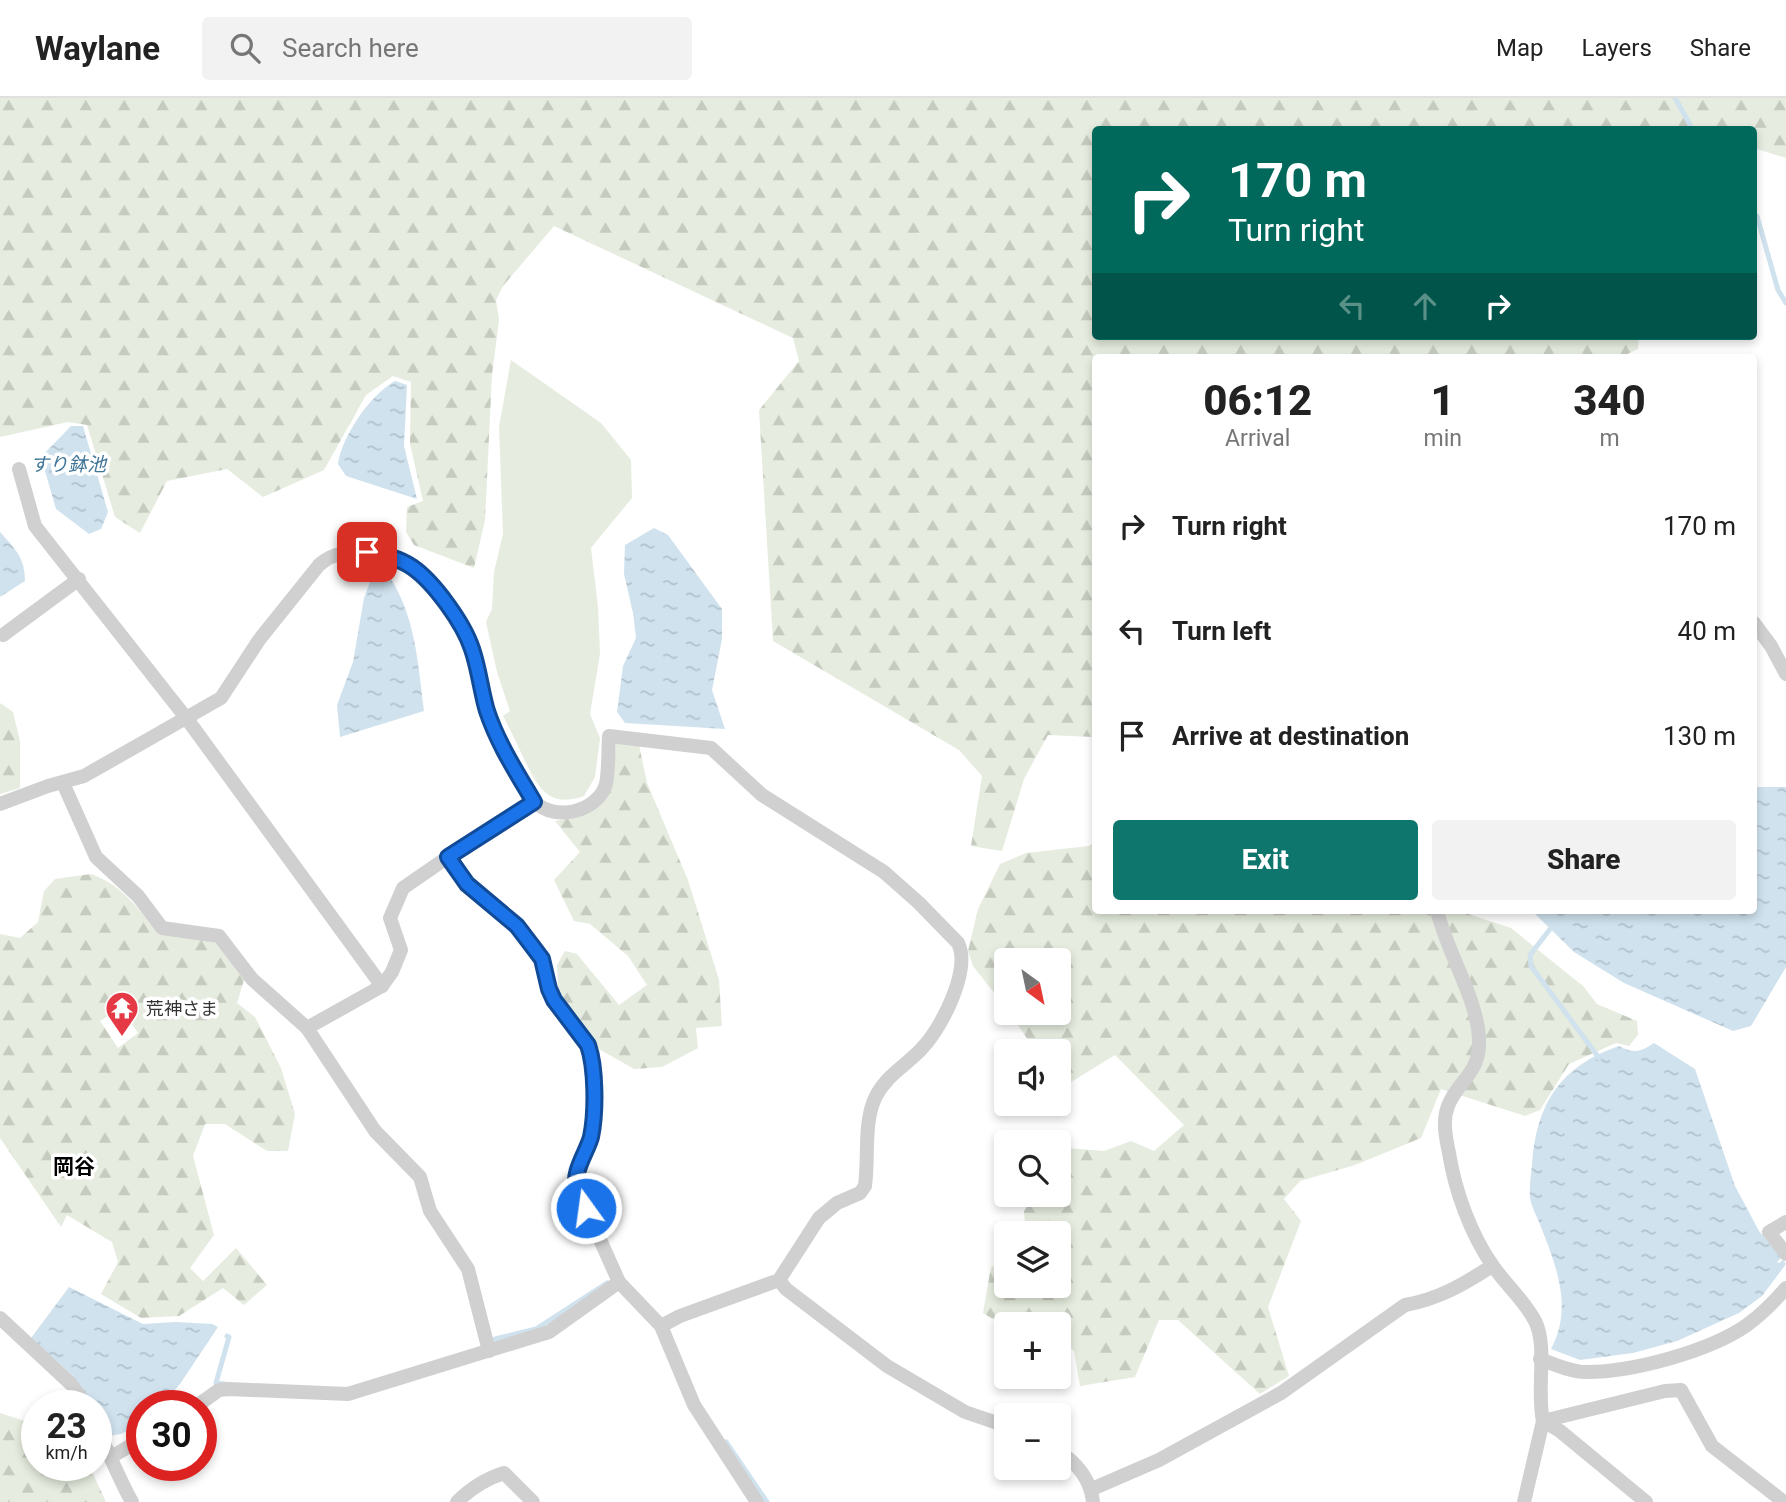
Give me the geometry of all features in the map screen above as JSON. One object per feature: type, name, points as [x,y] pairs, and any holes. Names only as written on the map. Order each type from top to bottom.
[{"type":"street","points":[[19,469],[35,526],[187,719],[382,986]]},
{"type":"street","points":[[0,804],[84,776],[221,698],[259,640],[326,559],[348,552],[367,552],[388,556],[412,567],[426,578],[461,625],[472,647],[487,711],[503,749],[534,802],[561,813],[578,810],[593,802],[605,786],[609,736],[711,748],[762,795],[884,872],[958,943],[962,961],[956,988],[942,1018],[922,1048],[884,1083],[875,1098],[869,1123],[865,1186],[860,1194],[837,1203],[819,1218],[779,1280],[680,1316],[661,1326]]},
{"type":"street","points":[[3,635],[79,579]]},
{"type":"street","points":[[1757,627],[1786,674]]},
{"type":"street","points":[[63,783],[96,857],[138,896],[162,928],[219,936],[252,979],[307,1028],[375,1131],[420,1177],[430,1211],[468,1269],[489,1351]]},
{"type":"street","points":[[307,1028],[382,986],[392,972],[401,950],[390,918],[403,888],[534,802]]},
{"type":"street","points":[[448,857],[467,884],[517,926],[542,959],[554,1000],[588,1045],[591,1053],[594,1100],[592,1124],[576,1186],[618,1279],[661,1326],[694,1405],[757,1502]]},
{"type":"street","points":[[1438,914],[1441,930],[1474,1015],[1479,1039],[1478,1056],[1472,1074],[1457,1090],[1448,1107],[1445,1126],[1449,1156],[1475,1234],[1492,1266],[1535,1320],[1539,1332],[1539,1403],[1543,1420],[1524,1502]]},
{"type":"street","points":[[1786,1222],[1769,1232],[1786,1254]]},
{"type":"street","points":[[1071,1461],[1078,1467],[1093,1496],[1282,1393],[1405,1305],[1456,1290],[1492,1266]]},
{"type":"street","points":[[217,1391],[348,1394],[548,1332],[618,1279]]},
{"type":"street","points":[[779,1280],[786,1289],[887,1366],[965,1412],[994,1422]]},
{"type":"street","points":[[1540,1359],[1584,1373],[1630,1367],[1668,1358],[1716,1342],[1745,1326],[1771,1307],[1786,1288]]},
{"type":"street","points":[[0,1318],[75,1390]]},
{"type":"street","points":[[1543,1420],[1665,1391],[1681,1390],[1712,1446],[1784,1502]]},
{"type":"street","points":[[1543,1420],[1646,1502]]},
{"type":"street","points":[[112,1460],[116,1474],[132,1502]]},
{"type":"street","points":[[457,1502],[490,1477],[504,1473],[533,1502]]},
{"type":"green space","points":[[0,98],[1786,98],[1786,158],[1757,149],[1757,126],[1092,126],[1092,340],[1639,340],[1638,349],[1627,354],[1092,354],[1092,737],[1048,735],[1024,779],[1002,851],[971,846],[982,776],[959,750],[773,641],[759,410],[799,361],[793,338],[554,226],[503,286],[496,300],[499,320],[492,375],[485,520],[474,568],[414,545],[406,532],[407,507],[423,501],[410,444],[411,382],[393,376],[366,395],[324,470],[263,497],[227,469],[167,481],[140,533],[115,517],[87,425],[68,422],[0,437]]},
{"type":"green space","points":[[511,360],[601,423],[631,460],[632,498],[591,548],[600,654],[590,714],[600,738],[595,777],[584,796],[572,799],[554,798],[541,788],[503,716],[510,711],[497,672],[486,622],[492,609],[494,572],[503,534],[499,427]]},
{"type":"green space","points":[[0,703],[13,712],[20,741],[20,788],[0,794]]},
{"type":"green space","points":[[616,744],[639,745],[647,783],[688,880],[719,980],[722,1026],[696,1028],[698,1048],[662,1067],[634,1069],[599,1049],[558,990],[557,965],[565,951],[577,954],[619,1005],[647,985],[628,956],[590,924],[574,921],[554,880],[580,852],[555,821],[588,813],[605,799],[613,776]]},
{"type":"green space","points":[[1092,844],[1092,914],[1468,914],[1511,928],[1584,987],[1597,1004],[1637,1021],[1638,1035],[1629,1046],[1616,1043],[1569,1064],[1540,1110],[1525,1116],[1441,1089],[1421,1138],[1355,1165],[1300,1181],[1284,1199],[1301,1221],[1268,1307],[1289,1376],[1260,1394],[1178,1320],[1159,1320],[1135,1377],[1080,1386],[1074,1351],[1071,1348],[1071,1312],[994,1312],[994,1320],[983,1313],[991,1267],[994,1266],[994,1298],[1071,1298],[1071,1221],[1025,1221],[1024,1211],[1027,1207],[1071,1207],[1071,1148],[1104,1151],[1131,1141],[1154,1151],[1184,1125],[1115,1055],[1071,1082],[1071,1039],[1027,1039],[1019,1026],[1071,1026],[1071,948],[994,948],[994,993],[973,966],[968,951],[978,909],[1000,864],[1026,853]]},
{"type":"green space","points":[[91,874],[112,884],[129,898],[158,934],[214,941],[244,980],[237,1003],[255,1017],[281,1068],[295,1114],[288,1151],[267,1151],[225,1124],[205,1124],[193,1156],[214,1235],[190,1268],[203,1281],[236,1248],[267,1285],[244,1305],[223,1288],[179,1316],[141,1318],[101,1294],[118,1262],[112,1242],[67,1215],[61,1227],[0,1138],[0,934],[20,938],[38,922],[44,891],[55,879]],"holes":[[[121,1008],[138,1033],[118,1048],[100,1021]]]},
{"type":"green space","points":[[0,1413],[21,1420],[21,1481],[96,1481],[106,1502],[0,1502]]},
{"type":"water","points":[[395,381],[407,385],[404,446],[417,499],[346,476],[338,464],[345,441],[359,417],[376,396]]},
{"type":"water","name":"すり鉢池","points":[[71,426],[83,426],[108,512],[101,529],[89,534],[56,509],[41,457]]},
{"type":"water","points":[[654,528],[668,535],[722,609],[722,639],[712,690],[725,729],[625,723],[617,712],[623,666],[636,638],[624,574],[625,545]]},
{"type":"water","points":[[0,532],[21,559],[25,581],[0,597]]},
{"type":"water","points":[[390,577],[411,625],[424,711],[340,737],[337,705],[353,662],[364,598],[370,582]]},
{"type":"water","points":[[1757,787],[1786,787],[1786,967],[1751,1026],[1733,1031],[1624,983],[1574,952],[1535,914],[1757,914]]},
{"type":"water","points":[[1654,1043],[1695,1069],[1735,1186],[1759,1231],[1781,1258],[1777,1262],[1783,1260],[1786,1264],[1762,1296],[1739,1313],[1677,1341],[1633,1353],[1580,1360],[1551,1349],[1558,1334],[1562,1303],[1557,1273],[1530,1197],[1534,1143],[1539,1123],[1555,1090],[1581,1064],[1619,1046],[1637,1051]]},
{"type":"water","points":[[69,1287],[143,1324],[176,1322],[212,1324],[218,1327],[175,1390],[126,1390],[126,1432],[112,1436],[112,1390],[82,1390],[72,1375],[31,1338]]},
{"type":"waterway","points":[[1675,98],[1691,126]]},
{"type":"waterway","points":[[1757,216],[1778,290],[1786,303]]},
{"type":"waterway","points":[[1554,924],[1530,955],[1531,966],[1599,1058]]},
{"type":"waterway","points":[[495,1339],[536,1329],[607,1283]]},
{"type":"waterway","points":[[225,1384],[216,1383],[229,1337],[227,1336]]},
{"type":"waterway","points":[[726,1442],[767,1502]]},
{"type":"place","name":"荒神さま","points":[[122,1038]]},
{"type":"district","name":"岡谷","points":[[74,1167]]},
{"type":"route","points":[[367,552],[388,556],[412,567],[426,578],[461,625],[472,647],[487,711],[503,749],[534,802],[448,857],[467,884],[517,926],[542,959],[554,1000],[588,1045],[591,1053],[593,1118],[591,1135],[578,1171],[576,1186],[586,1208]]}]
